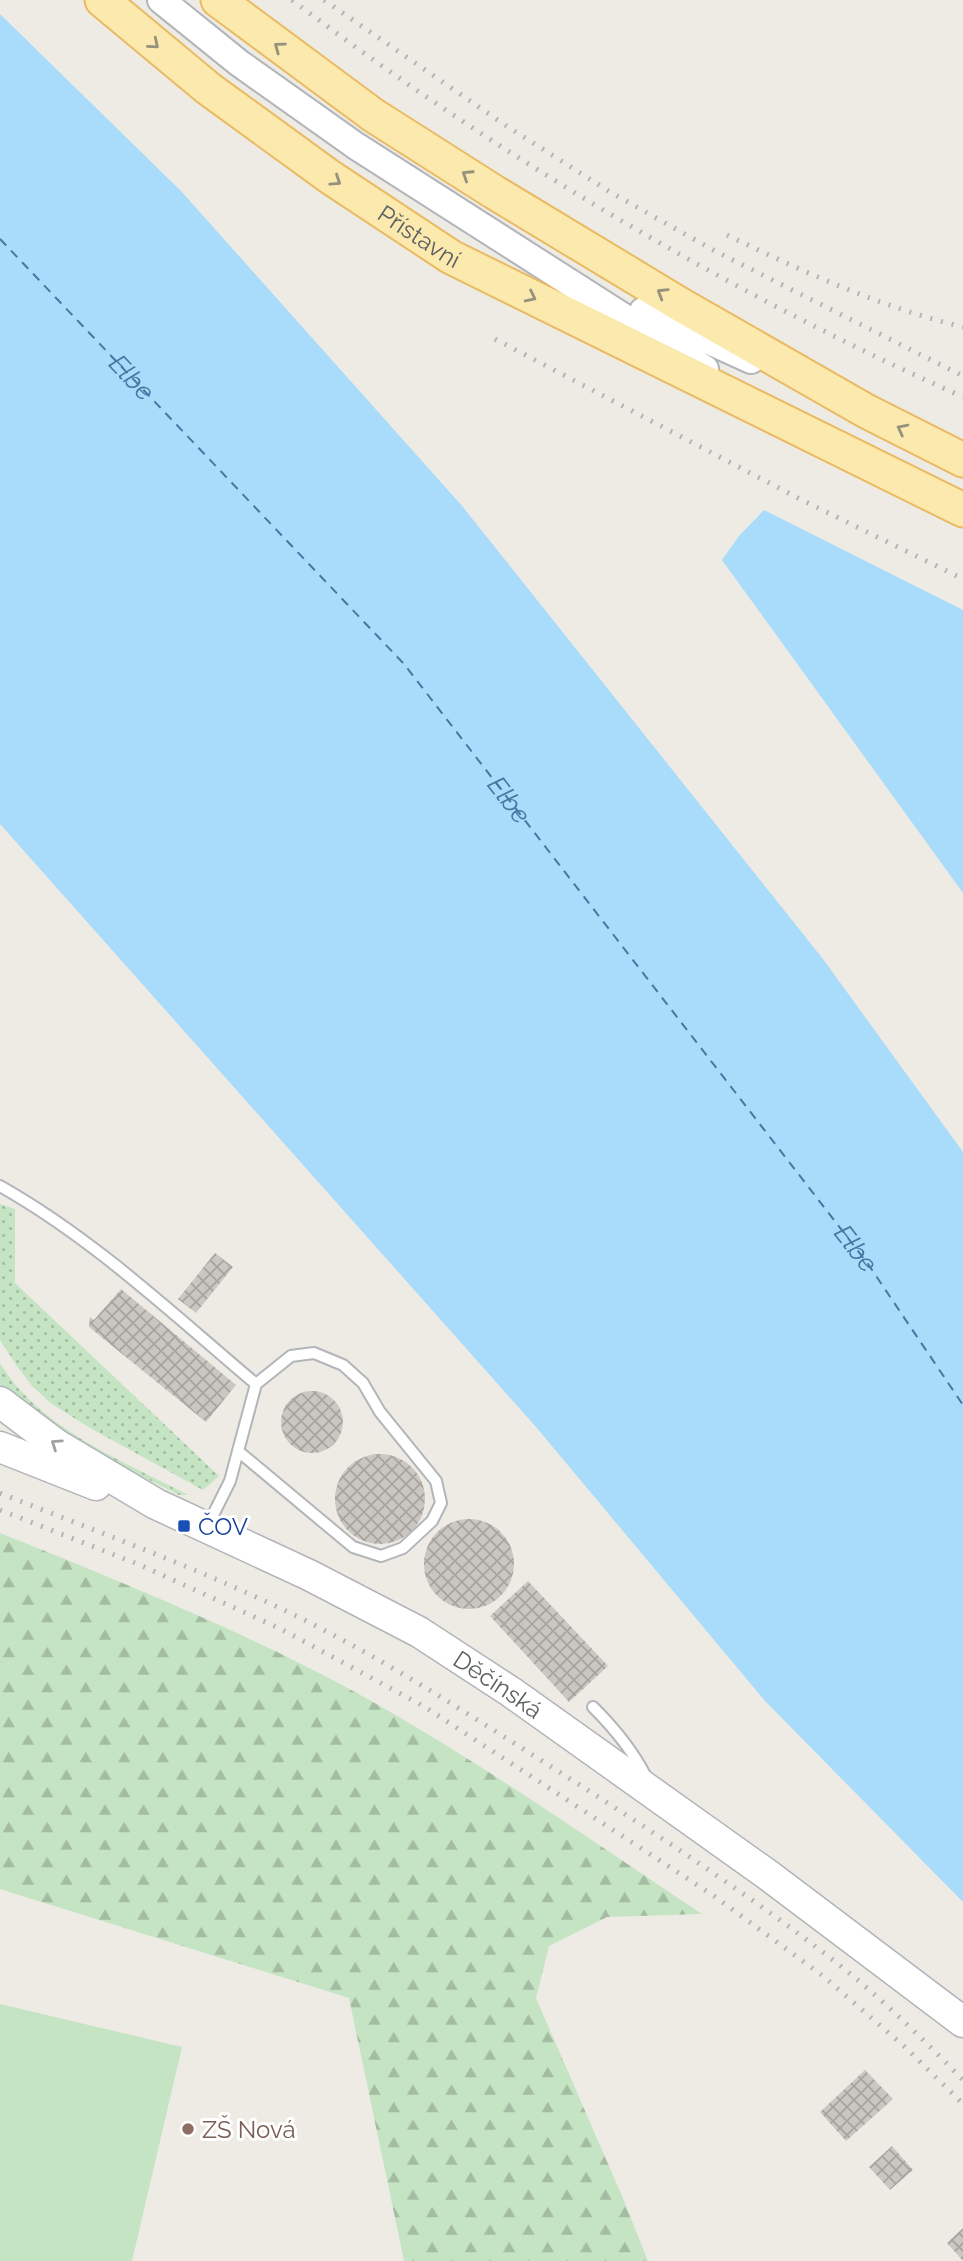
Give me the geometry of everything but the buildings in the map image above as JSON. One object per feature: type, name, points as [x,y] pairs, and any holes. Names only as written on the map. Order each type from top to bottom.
[{"type":"main road","name":"Přístavní","points":[[102,0],[209,89],[330,177],[451,257],[963,510]]},
{"type":"main road","name":"Přístavní","points":[[218,0],[373,115],[495,192],[681,305],[866,411],[963,460]]},
{"type":"main road","name":"Děčínská","points":[[0,1402],[57,1445],[156,1504],[309,1575],[419,1632],[511,1692],[839,1927],[963,2022]]},
{"type":"main road","points":[[0,1447],[92,1484],[156,1504]]},
{"type":"street","name":"Přístavní","points":[[161,0],[239,63],[356,146],[663,341],[773,415]]},
{"type":"street","name":"Přístavní","points":[[477,224],[667,323],[866,411]]},
{"type":"lane","points":[[0,1186],[45,1211],[137,1283],[256,1384]]},
{"type":"lane","points":[[207,1527],[230,1480],[256,1384],[291,1356],[314,1353],[343,1364],[363,1383],[380,1412],[436,1481],[441,1503],[432,1521],[403,1548],[381,1556],[353,1547],[238,1451]]},
{"type":"lane","points":[[593,1707],[630,1749],[655,1796]]},
{"type":"green space","points":[[0,1204],[15,1209],[15,1283],[219,1476],[203,1490],[52,1404],[32,1386],[17,1366],[0,1340]]},
{"type":"green space","points":[[0,1363],[37,1407],[60,1425],[84,1441],[188,1495],[179,1495],[78,1444],[0,1388]]},
{"type":"green space","points":[[0,1533],[217,1624],[344,1686],[481,1767],[702,1914],[607,1917],[549,1946],[536,1998],[648,2261],[404,2261],[349,1998],[0,1889]]},
{"type":"green space","points":[[0,2004],[182,2047],[132,2261],[0,2261]]},
{"type":"water","name":"Elbe","points":[[0,14],[181,191],[463,507],[823,959],[963,1152],[963,1902],[765,1701],[536,1427],[0,824]]},
{"type":"water","points":[[764,510],[963,610],[963,893],[722,560],[739,536]]},
{"type":"ferry route","points":[[0,239],[404,664],[868,1264],[963,1405]]},
{"type":"railway","points":[[292,0],[451,113],[616,218],[787,312],[963,397]]},
{"type":"railway","points":[[324,0],[505,125],[610,192],[715,251],[963,376]]},
{"type":"railway","points":[[727,235],[872,299],[963,327]]},
{"type":"railway","points":[[495,339],[798,498],[963,579]]},
{"type":"railway","points":[[0,1493],[255,1596],[324,1630],[422,1686],[622,1813],[764,1909],[867,1988],[963,2080]]},
{"type":"railway","points":[[0,1510],[140,1565],[281,1629],[425,1707],[714,1896],[823,1976],[905,2047],[963,2104]]},
{"type":"place","name":"ČOV","points":[[184,1526]]},
{"type":"place","name":"ZŠ Nová","points":[[188,2129]]}]
